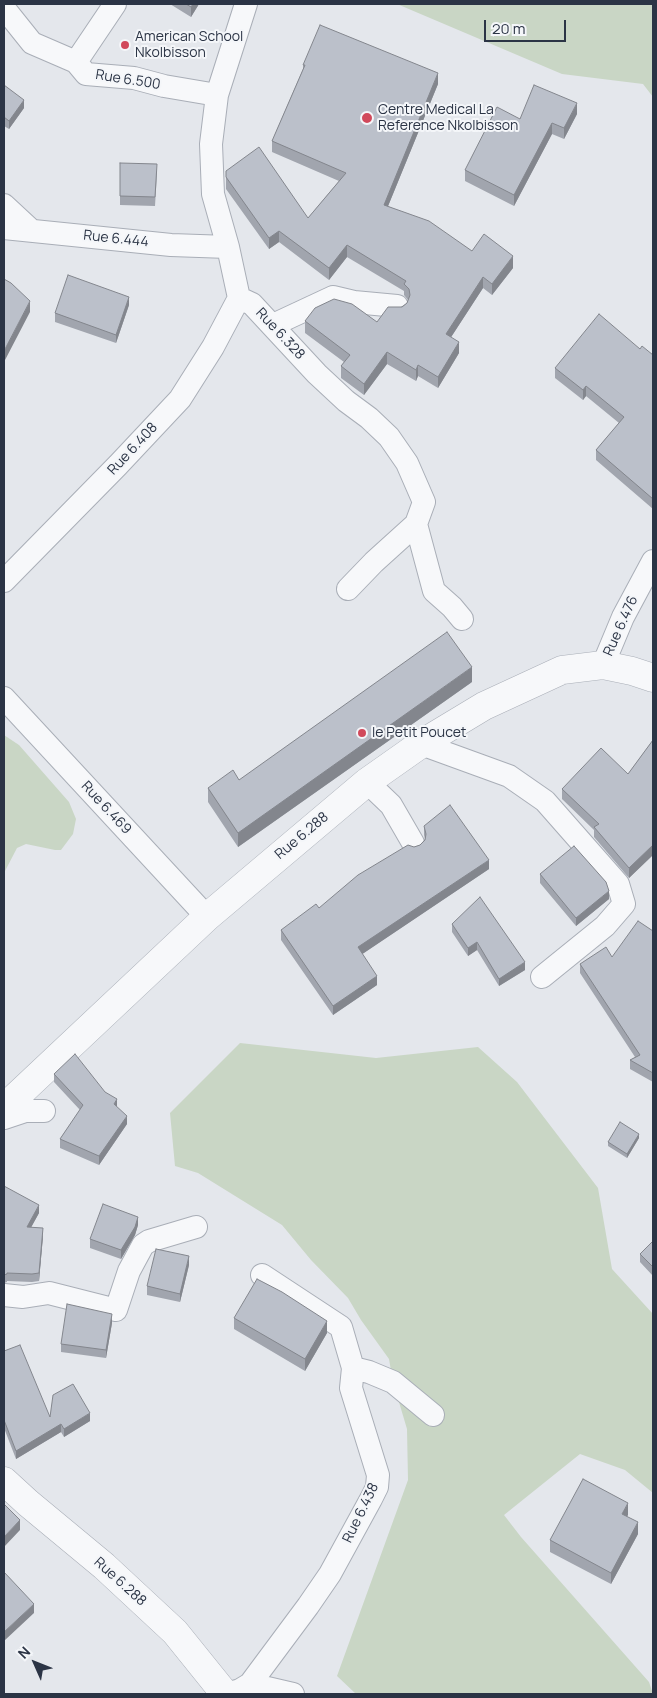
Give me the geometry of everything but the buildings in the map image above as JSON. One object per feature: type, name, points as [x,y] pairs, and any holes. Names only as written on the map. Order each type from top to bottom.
[{"type":"street","points":[[76,62],[115,4]]},
{"type":"street","points":[[239,298],[213,194],[211,144],[217,95],[246,4]]},
{"type":"street","name":"Rue 6.500","points":[[4,8],[32,43],[76,62],[86,74],[134,78],[164,86],[217,95]]},
{"type":"street","points":[[4,204],[32,231]]},
{"type":"street","name":"Rue 6.444","points":[[4,228],[171,245],[228,248]]},
{"type":"street","points":[[273,325],[332,297],[354,302],[397,306]]},
{"type":"street","name":"Rue 6.328","points":[[239,298],[252,304],[316,374],[389,437],[407,463],[424,502],[416,524]]},
{"type":"street","name":"Rue 6.408","points":[[4,581],[180,399],[213,347],[239,298]]},
{"type":"street","points":[[348,589],[374,562],[416,524],[434,591],[462,619]]},
{"type":"street","name":"Rue 6.476","points":[[603,665],[623,617],[653,562]]},
{"type":"street","name":"Rue 6.288","points":[[4,1108],[207,917],[366,782],[422,744],[484,706],[562,670],[603,665],[653,678]]},
{"type":"street","name":"Rue 6.469","points":[[4,698],[207,917]]},
{"type":"street","points":[[422,744],[508,776],[545,801],[618,884],[624,904],[605,926],[542,977]]},
{"type":"street","points":[[366,782],[391,805],[413,843]]},
{"type":"street","points":[[4,1118],[25,1111],[44,1110]]},
{"type":"street","points":[[4,1295],[23,1296],[49,1293],[116,1310],[129,1271],[143,1245],[149,1240],[196,1227]]},
{"type":"street","name":"Rue 6.438","points":[[225,1694],[240,1690],[250,1684],[290,1632],[330,1574],[377,1487],[378,1475],[376,1466],[351,1388],[353,1368],[342,1327],[262,1275]]},
{"type":"street","points":[[353,1368],[369,1372],[393,1382],[433,1415]]},
{"type":"street","name":"Rue 6.288","points":[[4,1481],[104,1566],[175,1632],[225,1694]]},
{"type":"street","points":[[250,1684],[293,1694]]},
{"type":"green space","points":[[397,4],[653,4],[653,97],[643,84],[562,74]]},
{"type":"green space","points":[[4,735],[19,745],[69,802],[76,819],[73,834],[61,850],[26,844],[17,848],[4,873]]},
{"type":"green space","points":[[240,1043],[376,1058],[478,1047],[517,1082],[598,1188],[612,1269],[653,1314],[653,1493],[625,1470],[580,1454],[504,1515],[521,1537],[649,1682],[653,1694],[356,1694],[337,1676],[408,1480],[407,1429],[393,1382],[389,1359],[348,1298],[311,1260],[282,1225],[198,1173],[175,1166],[170,1113]]},
{"type":"place","name":"American School Nkolbisson","points":[[125,45]]},
{"type":"place","name":"Centre Medical La Reference Nkolbisson","points":[[367,118]]},
{"type":"place","name":"le Petit Poucet","points":[[362,733]]}]
